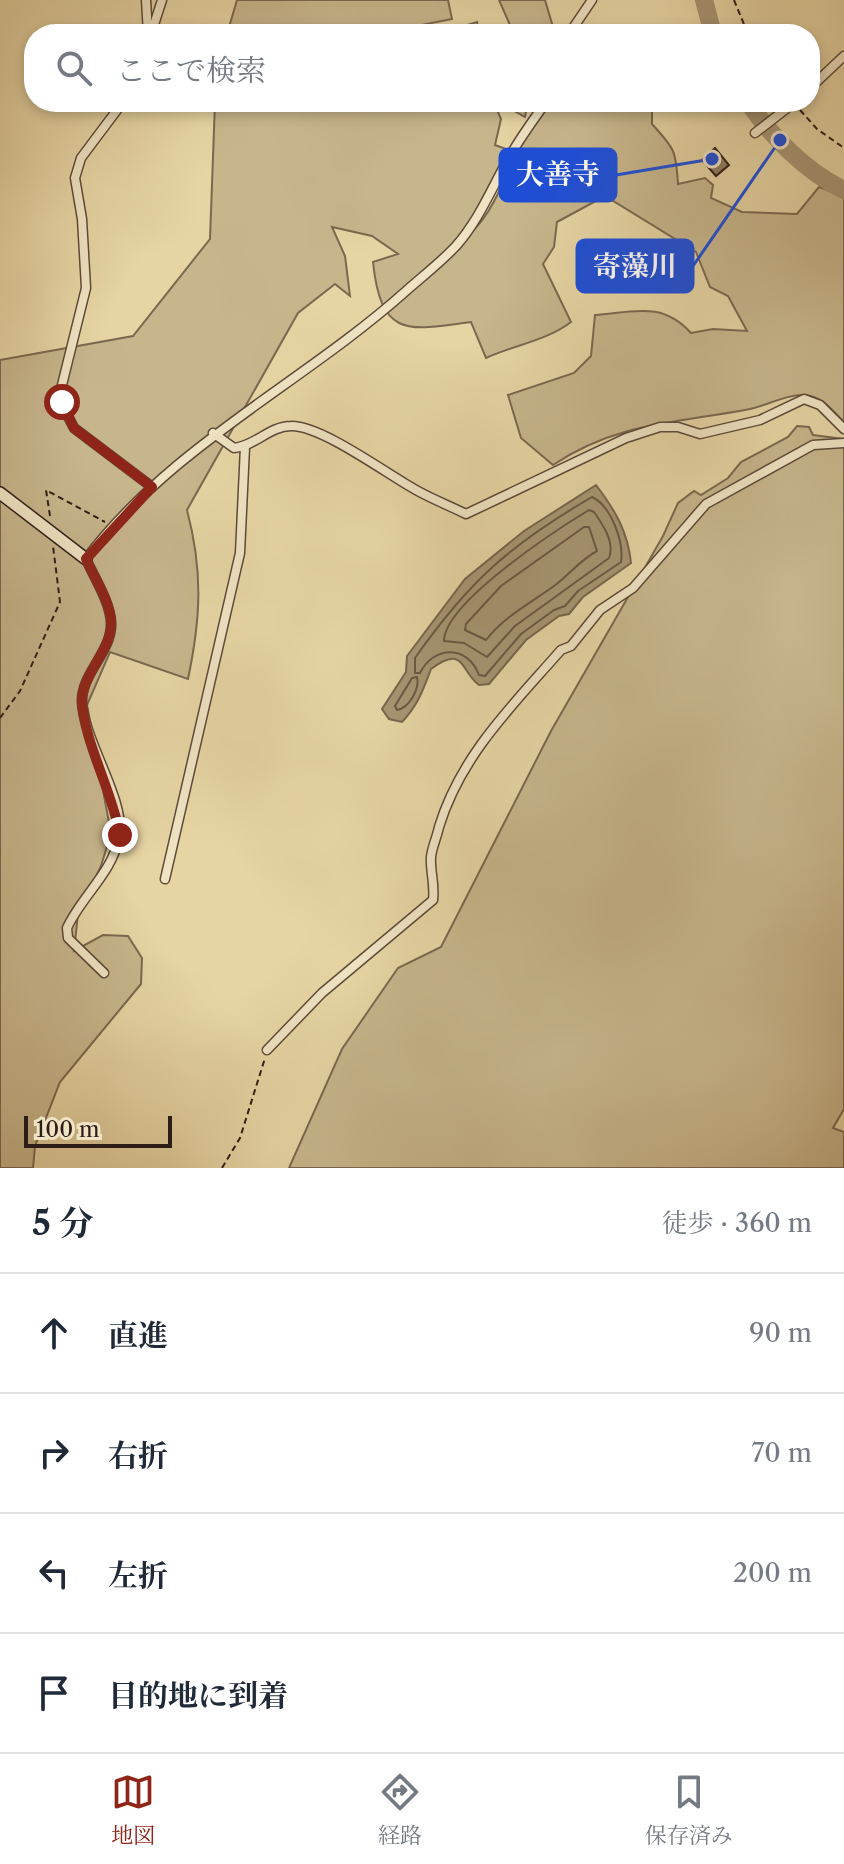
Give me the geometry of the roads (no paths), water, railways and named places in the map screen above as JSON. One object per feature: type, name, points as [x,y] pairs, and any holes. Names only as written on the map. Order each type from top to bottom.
[{"type":"street","points":[[146,0],[148,24]]},
{"type":"street","points":[[153,24],[162,0]]},
{"type":"street","points":[[576,24],[592,0]]},
{"type":"street","points":[[820,79],[844,56]]},
{"type":"street","points":[[116,112],[81,158],[75,178],[82,219],[86,288],[61,389],[64,409],[74,428],[152,487]]},
{"type":"street","points":[[86,559],[152,487],[213,433],[366,327],[455,247],[472,226],[506,161],[539,112]]},
{"type":"street","points":[[755,133],[781,112]]},
{"type":"street","points":[[213,433],[234,448],[245,447],[287,426],[302,427],[323,435],[421,493],[466,514],[626,438],[660,427],[678,427],[700,434],[760,420],[804,399],[820,405],[844,429]]},
{"type":"street","points":[[267,1050],[322,993],[433,900],[435,885],[431,859],[448,798],[461,770],[515,700],[561,650],[571,646],[600,610],[633,588],[706,504],[813,445],[844,443]]},
{"type":"street","points":[[165,879],[240,553],[245,447]]},
{"type":"street","points":[[0,493],[86,559],[112,620],[109,636],[82,700],[85,719],[114,803],[120,835],[111,863],[67,928],[68,938],[104,973]]},
{"type":"water","points":[[596,485],[620,522],[631,563],[583,597],[569,614],[559,616],[526,640],[489,684],[479,685],[461,662],[450,659],[431,669],[423,691],[402,722],[389,719],[382,709],[406,672],[407,656],[465,579],[524,531]]},
{"type":"waterway","points":[[704,0],[710,24]]},
{"type":"waterway","points":[[755,112],[790,152],[844,190]]},
{"type":"place","name":"寄藻川","points":[[780,140]]},
{"type":"place","name":"大善寺","points":[[712,159]]}]
